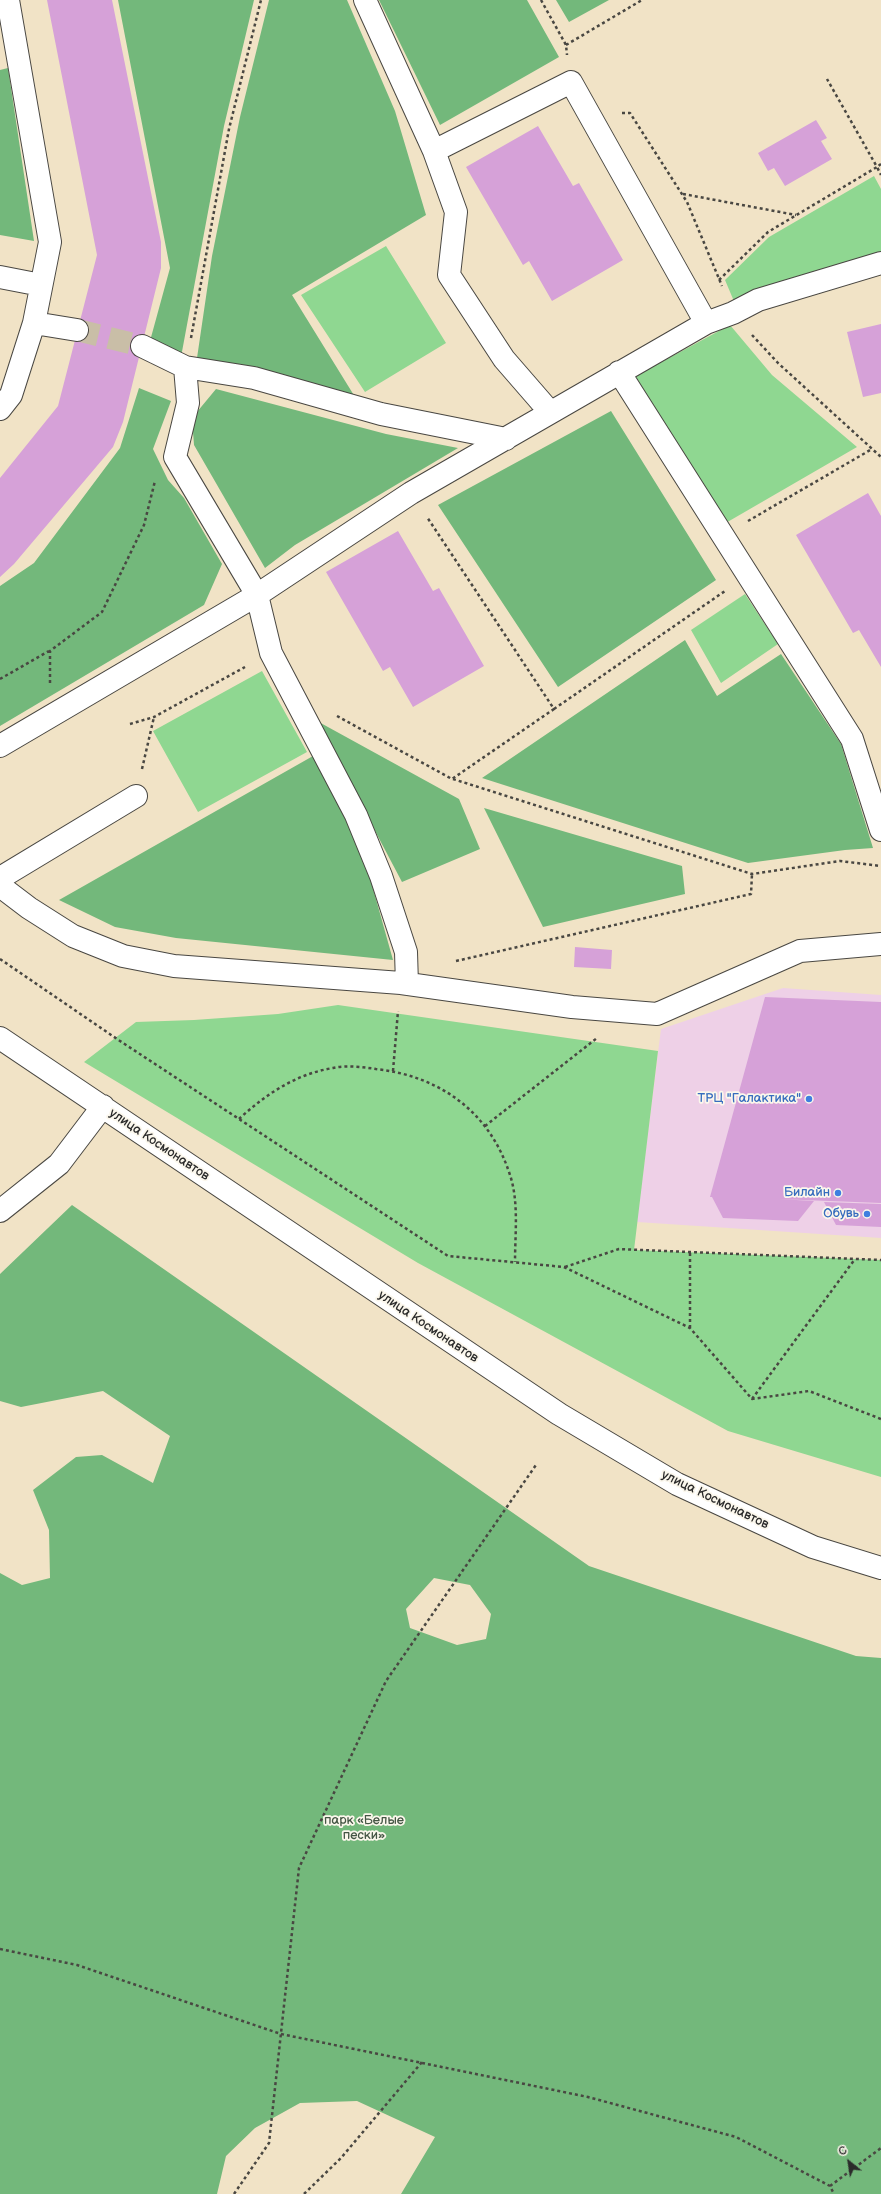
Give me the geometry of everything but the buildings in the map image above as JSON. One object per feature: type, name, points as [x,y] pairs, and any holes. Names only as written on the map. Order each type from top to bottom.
[{"type":"street","points":[[0,409],[11,395],[34,323],[50,242],[8,56],[8,0]]},
{"type":"street","points":[[365,0],[434,151],[456,212],[448,275],[504,359],[550,412]]},
{"type":"street","points":[[434,151],[571,82],[706,323]]},
{"type":"street","points":[[0,746],[50,715],[257,595],[412,493],[706,323],[732,313],[758,300],[881,264]]},
{"type":"street","points":[[0,277],[41,285]]},
{"type":"street","points":[[34,323],[77,330]]},
{"type":"street","points":[[142,346],[185,367],[254,378],[381,414],[506,439]]},
{"type":"street","points":[[185,367],[188,404],[174,457],[257,595],[270,653],[356,815],[381,876],[406,952],[407,984]]},
{"type":"street","points":[[619,372],[852,739],[881,830]]},
{"type":"street","points":[[0,878],[136,796]]},
{"type":"street","points":[[0,886],[29,908],[74,936],[123,956],[174,966],[407,984],[572,1007],[658,1014],[800,951],[881,944]]},
{"type":"street","name":"улица Космонавтов","points":[[0,1038],[559,1414],[677,1484],[812,1547],[881,1568]]},
{"type":"street","points":[[0,1211],[59,1164],[102,1106]]},
{"type":"path","points":[[185,367],[229,129],[261,0]]},
{"type":"path","points":[[541,0],[566,45],[571,82]]},
{"type":"path","points":[[566,45],[642,0]]},
{"type":"path","points":[[827,79],[881,175]]},
{"type":"path","points":[[719,280],[768,232],[881,164]]},
{"type":"path","points":[[682,194],[796,215]]},
{"type":"path","points":[[724,536],[872,449]]},
{"type":"path","points":[[0,679],[50,650],[102,612],[144,526],[156,480]]},
{"type":"path","points":[[412,493],[554,709]]},
{"type":"path","points":[[452,779],[748,575]]},
{"type":"path","points":[[50,650],[50,715]]},
{"type":"path","points":[[130,724],[154,717],[270,653]]},
{"type":"path","points":[[330,712],[452,779],[752,874],[840,861],[881,866]]},
{"type":"path","points":[[136,796],[154,717]]},
{"type":"path","points":[[454,961],[752,894],[752,874]]},
{"type":"path","points":[[0,959],[120,1041],[448,1256],[564,1267],[690,1328],[752,1399]]},
{"type":"path","points":[[392,1071],[398,1014]]},
{"type":"path","points":[[485,1126],[598,1037]]},
{"type":"path","points":[[239,1119],[258,1101],[276,1089],[308,1074],[334,1067],[364,1067],[392,1071],[417,1077],[443,1089],[460,1100],[485,1126],[499,1148],[511,1175],[516,1205],[515,1262]]},
{"type":"path","points":[[564,1267],[619,1249],[881,1260]]},
{"type":"path","points":[[690,1252],[690,1328]]},
{"type":"path","points":[[752,1399],[855,1259]]},
{"type":"path","points":[[752,1399],[809,1390],[881,1419]]},
{"type":"path","points":[[234,2194],[269,2143],[299,1868],[386,1681],[536,1465]]},
{"type":"path","points":[[0,1949],[77,1965],[281,2034],[588,2097],[736,2137],[830,2186],[834,2194]]},
{"type":"path","points":[[304,2194],[341,2158],[422,2062]]},
{"type":"path","points":[[830,2186],[881,2148]]},
{"type":"shaded area","points":[[783,988],[881,995],[881,1238],[637,1222],[661,1029]]},
{"type":"green space","points":[[118,0],[254,0],[224,126],[181,357],[150,341],[170,268]]},
{"type":"green space","points":[[269,0],[347,0],[395,111],[426,215],[292,295],[355,397],[197,358],[212,256],[240,117]]},
{"type":"green space","points":[[379,0],[527,0],[559,57],[440,125]]},
{"type":"green space","points":[[556,0],[609,0],[569,22]]},
{"type":"green space","points":[[8,68],[34,241],[0,235],[0,70]]},
{"type":"green space","points":[[874,176],[881,189],[881,259],[736,306],[725,280],[769,237]]},
{"type":"green space","points":[[386,246],[446,343],[365,392],[301,295]]},
{"type":"green space","points":[[730,325],[772,375],[857,447],[724,524],[632,378]]},
{"type":"green space","points":[[139,388],[171,401],[153,449],[168,480],[184,498],[222,564],[204,605],[0,726],[0,586],[34,563],[120,448]]},
{"type":"green space","points":[[216,389],[386,434],[458,448],[295,545],[265,568],[194,445],[192,418]]},
{"type":"green space","points":[[611,411],[716,580],[558,687],[438,505]]},
{"type":"green space","points":[[745,594],[778,644],[721,683],[691,630]]},
{"type":"green space","points":[[685,640],[717,696],[781,654],[841,744],[873,848],[845,850],[748,863],[482,778]]},
{"type":"green space","points":[[262,671],[307,752],[198,812],[153,731]]},
{"type":"green space","points":[[317,721],[459,799],[480,849],[402,882]]},
{"type":"green space","points":[[313,756],[343,811],[367,867],[393,960],[176,938],[115,927],[59,900]]},
{"type":"green space","points":[[484,808],[682,866],[685,894],[543,927]]},
{"type":"green space","points":[[338,1005],[658,1051],[634,1250],[881,1260],[881,1477],[728,1431],[418,1263],[84,1062],[136,1022],[194,1020],[278,1014]]},
{"type":"green space","name":"парк «Белые пески»","points":[[72,1205],[589,1566],[856,1656],[881,1658],[881,2194],[401,2194],[435,2137],[357,2101],[300,2103],[255,2128],[226,2156],[217,2194],[0,2194],[0,1573],[22,1585],[50,1578],[49,1530],[33,1490],[76,1457],[102,1455],[153,1483],[170,1436],[103,1391],[21,1407],[0,1401],[0,1274]],"holes":[[[434,1578],[470,1585],[491,1614],[486,1639],[457,1645],[410,1628],[406,1609]]]},
{"type":"tunnel","points":[[77,330],[142,346]]},
{"type":"place","name":"ТРЦ \"Галактика\"","points":[[809,1099]]},
{"type":"place","name":"Билайн","points":[[838,1193]]},
{"type":"place","name":"Обувь","points":[[867,1214]]}]
